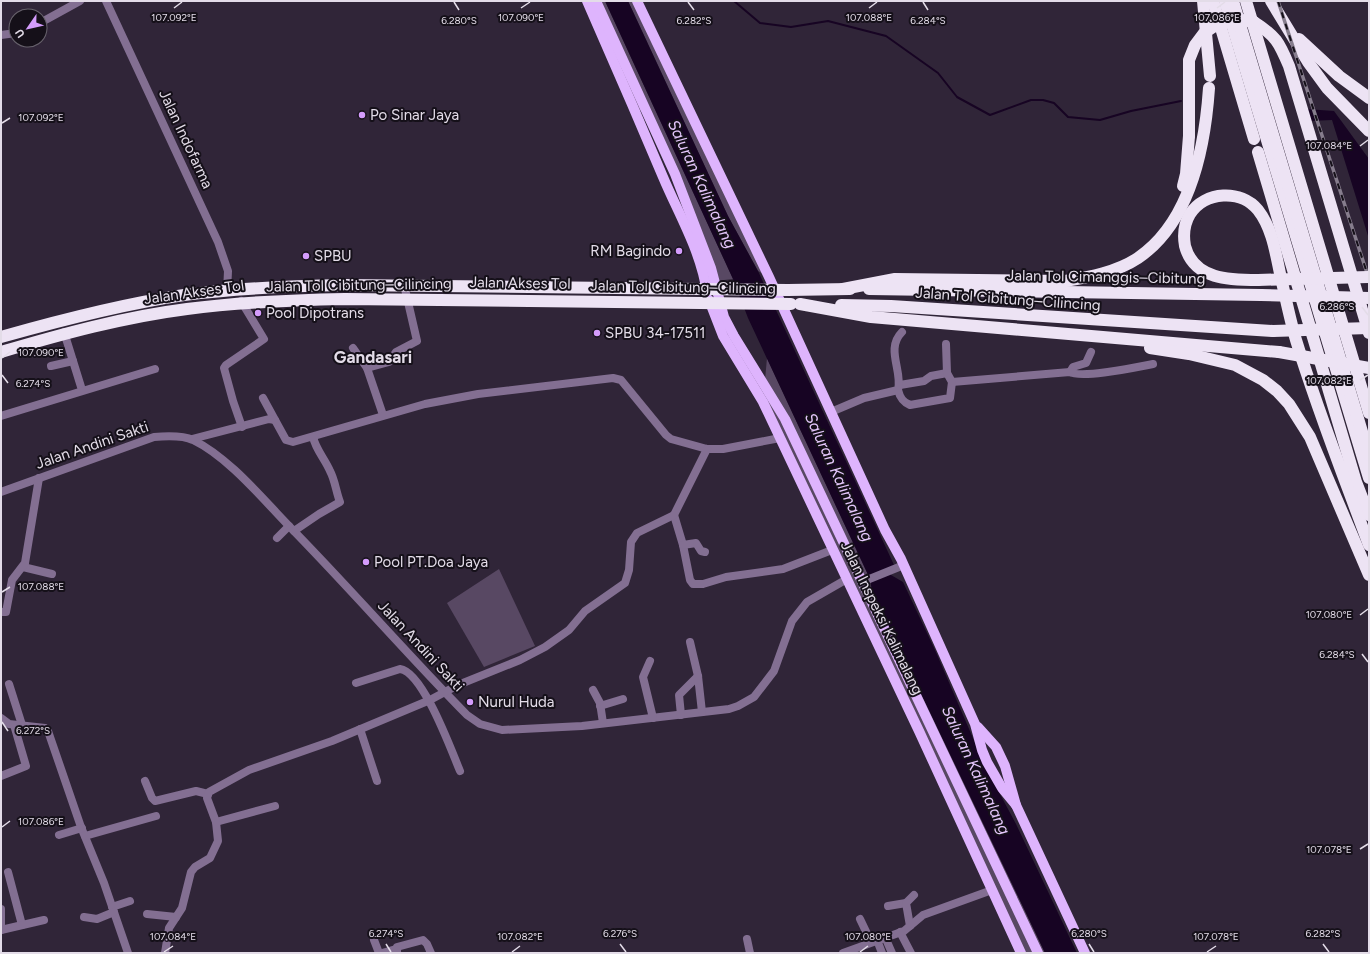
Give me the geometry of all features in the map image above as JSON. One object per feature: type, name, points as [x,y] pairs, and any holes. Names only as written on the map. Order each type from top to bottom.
[{"type":"highway","points":[[843,289],[895,279],[1065,281],[1090,277],[1113,270],[1137,258],[1158,240],[1175,217],[1192,183],[1206,121],[1209,82],[1203,1]]},
{"type":"highway","points":[[1213,1],[1254,139]]},
{"type":"highway","points":[[1225,1],[1369,478]]},
{"type":"highway","points":[[1233,1],[1369,455]]},
{"type":"highway","points":[[1240,1],[1369,432]]},
{"type":"highway","points":[[1246,1],[1369,413]]},
{"type":"highway","points":[[1274,6],[1292,32],[1308,48],[1339,76],[1368,96]]},
{"type":"highway","points":[[1274,6],[1308,62],[1327,88],[1369,131]]},
{"type":"highway","points":[[1175,217],[1186,174],[1189,136],[1189,60],[1195,45],[1209,30],[1219,23],[1236,19],[1254,22],[1268,31],[1278,42],[1289,66],[1369,333]]},
{"type":"highway","points":[[1258,152],[1329,386],[1356,482],[1369,515]]},
{"type":"highway","points":[[1369,277],[1258,280],[1217,277],[1201,269],[1195,264],[1186,250],[1184,234],[1187,220],[1196,207],[1211,198],[1229,195],[1248,201],[1257,209],[1263,218],[1272,241],[1293,327],[1304,365],[1369,545]]},
{"type":"highway","name":"Jalan Tol Cibitung–Cilincing","points":[[1,338],[92,313],[176,296],[283,286],[344,285],[783,298],[1273,331],[1369,328]]},
{"type":"highway","name":"Jalan Tol Cibitung–Cilincing","points":[[1,351],[95,327],[146,316],[186,309],[284,300],[783,298],[843,289]]},
{"type":"highway","name":"Jalan Tol Cimanggis–Cibitung","points":[[843,289],[1369,298]]},
{"type":"highway","points":[[783,298],[871,317],[1040,330],[1280,352],[1369,368]]},
{"type":"highway","points":[[1040,330],[1189,354],[1216,360],[1235,365],[1263,380],[1277,391],[1289,404],[1310,437],[1369,575]]},
{"type":"main road","name":"Jalan Inspeksi Kalimalang","points":[[587,1],[697,252],[703,268],[708,296],[723,336],[785,418],[865,582],[1038,953]]},
{"type":"main road","name":"Jalan Inspeksi Kalimalang","points":[[596,1],[675,174],[701,238],[724,297],[728,327],[760,386],[780,438],[1021,953]]},
{"type":"main road","points":[[637,1],[783,298],[831,412],[885,530],[904,565],[975,724],[996,747],[1004,766],[1016,805],[1085,953]]},
{"type":"main road","points":[[636,113],[645,108]]},
{"type":"main road","name":"Jalan Akses Tol","points":[[1,338],[93,315],[170,300],[227,292],[783,298]]},
{"type":"main road","name":"Jalan Akses Tol","points":[[1,351],[64,332],[185,306],[240,300],[281,293]]},
{"type":"street","points":[[48,19],[80,1]]},
{"type":"street","name":"Jalan Indofarma","points":[[106,1],[218,242],[228,271],[227,292]]},
{"type":"street","points":[[367,368],[389,362],[396,352],[418,342],[412,310],[406,293]]},
{"type":"street","points":[[240,300],[264,339],[226,365],[224,368],[242,427]]},
{"type":"street","points":[[64,332],[82,390]]},
{"type":"street","points":[[902,332],[895,342],[896,366],[900,396],[905,403],[916,405],[950,398],[952,382],[947,373],[946,344]]},
{"type":"street","points":[[353,348],[367,368],[383,415]]},
{"type":"street","points":[[1070,372],[1073,367],[1086,363],[1091,352]]},
{"type":"street","points":[[51,366],[73,361]]},
{"type":"street","points":[[952,382],[1070,372],[1075,374],[1092,374],[1152,364]]},
{"type":"street","points":[[1,416],[82,390],[155,369]]},
{"type":"street","points":[[831,412],[864,398],[924,381],[931,376],[947,373]]},
{"type":"street","points":[[263,398],[286,440],[293,442],[425,404],[478,394],[613,378],[621,380],[666,435],[671,439],[707,449],[736,448],[780,438]]},
{"type":"street","points":[[192,440],[269,420],[275,420]]},
{"type":"street","name":"Jalan Andini Sakti","points":[[1,492],[38,482],[154,437],[170,436],[192,440],[221,459],[241,476],[292,528],[444,692],[474,721],[486,727],[502,730],[653,718],[729,709],[745,704],[754,697],[774,671],[792,621],[800,611],[817,595],[847,579]]},
{"type":"street","points":[[276,538],[340,502],[331,473],[325,460],[319,454],[312,437]]},
{"type":"street","points":[[165,953],[169,928],[182,908],[193,869],[208,860],[216,848],[218,841],[216,822],[208,804],[208,794],[211,790],[249,770],[332,741],[430,700],[444,692],[520,660],[545,647],[569,630],[585,611],[625,583],[629,570],[631,542],[637,533],[674,515],[707,449]]},
{"type":"street","points":[[1,612],[6,612],[12,580],[23,567],[32,530],[38,482]]},
{"type":"street","points":[[674,515],[683,545],[690,580],[695,584],[710,582],[726,577],[783,569],[832,550]]},
{"type":"street","points":[[683,545],[696,543],[701,550],[705,552]]},
{"type":"street","points":[[865,582],[904,565]]},
{"type":"street","points":[[23,567],[52,574]]},
{"type":"street","points":[[690,642],[698,676],[702,712]]},
{"type":"street","points":[[650,661],[642,677],[653,718]]},
{"type":"street","points":[[356,683],[400,669],[405,670],[412,675],[430,700],[460,771]]},
{"type":"street","points":[[681,715],[680,695],[698,676]]},
{"type":"street","points":[[1,776],[26,766],[9,684]]},
{"type":"street","points":[[593,690],[600,706],[603,723]]},
{"type":"street","points":[[600,706],[623,699]]},
{"type":"street","points":[[1,718],[5,722],[45,728],[48,731],[83,832],[113,909],[128,953]]},
{"type":"street","points":[[360,729],[377,782]]},
{"type":"street","points":[[145,780],[152,798],[155,801],[193,788],[208,794]]},
{"type":"street","points":[[216,822],[275,806]]},
{"type":"street","points":[[59,835],[83,832],[156,816]]},
{"type":"street","points":[[8,872],[22,924]]},
{"type":"street","points":[[847,952],[877,939],[904,931],[923,915],[992,890]]},
{"type":"street","points":[[888,906],[906,902],[914,895]]},
{"type":"street","points":[[84,917],[97,920],[113,909],[130,901]]},
{"type":"street","points":[[906,902],[910,926]]},
{"type":"street","points":[[1,909],[1,930],[44,920]]},
{"type":"street","points":[[147,914],[176,917]]},
{"type":"street","points":[[860,920],[892,953]]},
{"type":"street","points":[[900,932],[911,953]]},
{"type":"street","points":[[747,939],[750,953]]},
{"type":"street","points":[[877,939],[882,953]]},
{"type":"street","points":[[374,940],[379,953]]},
{"type":"street","points":[[382,953],[396,951],[397,947],[424,940],[431,953]]},
{"type":"shaded area","points":[[587,1],[605,1],[733,279],[715,281],[645,109],[636,113]]},
{"type":"shaded area","points":[[628,1],[637,1],[769,277],[758,271],[728,216]]},
{"type":"shaded area","points":[[767,358],[870,579],[872,591],[1045,953],[1021,953],[763,402]]},
{"type":"shaded area","points":[[499,569],[535,646],[484,667],[447,603]]},
{"type":"water","name":"Saluran Kalimalang","points":[[605,1],[628,1],[728,216],[758,271],[894,565],[889,569],[891,575],[903,582],[935,650],[985,766],[1016,824],[1077,953],[1045,953],[872,591],[870,579],[748,318],[733,279]]},
{"type":"water","points":[[1306,109],[1334,111],[1369,159],[1369,239],[1332,120],[1310,121]]},
{"type":"waterway","points":[[734,1],[760,23],[791,27],[828,21],[886,36],[938,73],[957,97],[990,115],[1031,100],[1043,100],[1054,103],[1068,117],[1100,120],[1131,111],[1181,101]]},
{"type":"railway","points":[[1278,1],[1369,279]]},
{"type":"place","name":"Po Sinar Jaya","points":[[362,115]]},
{"type":"place","name":"RM Bagindo","points":[[679,251]]},
{"type":"place","name":"SPBU","points":[[306,256]]},
{"type":"place","name":"Pool Dipotrans","points":[[258,313]]},
{"type":"place","name":"SPBU 34-17511","points":[[597,333]]},
{"type":"place","name":"Pool PT.Doa Jaya","points":[[366,562]]},
{"type":"place","name":"Nurul Huda","points":[[470,702]]},
{"type":"district","name":"Gandasari","points":[[373,357]]}]
